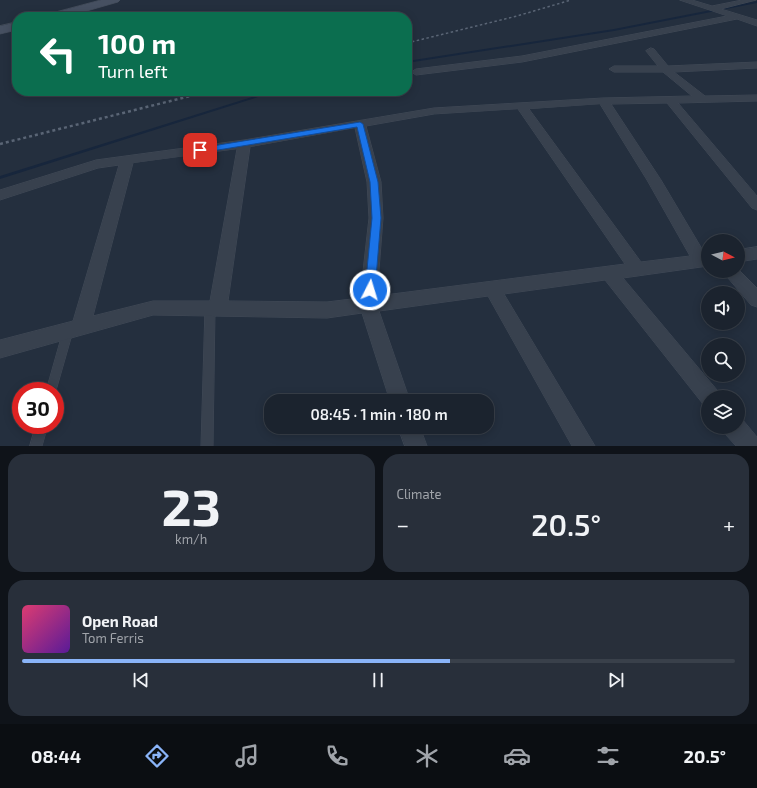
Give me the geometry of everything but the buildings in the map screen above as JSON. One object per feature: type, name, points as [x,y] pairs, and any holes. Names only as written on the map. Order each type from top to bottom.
[{"type":"street","points":[[71,12],[114,0]]},
{"type":"street","points":[[684,0],[757,23]]},
{"type":"street","points":[[710,9],[752,0]]},
{"type":"street","points":[[416,72],[529,57],[736,17]]},
{"type":"street","points":[[0,30],[12,27]]},
{"type":"street","points":[[651,51],[665,69],[702,99]]},
{"type":"street","points":[[614,69],[665,69],[757,65]]},
{"type":"street","points":[[0,207],[3,194],[96,164],[244,144],[434,111],[521,105],[669,99],[752,98],[757,107]]},
{"type":"street","points":[[669,99],[757,205]]},
{"type":"street","points":[[603,101],[701,255]]},
{"type":"street","points":[[521,105],[637,269]]},
{"type":"street","points":[[360,124],[374,182],[376,218],[368,304],[398,394]]},
{"type":"street","points":[[214,308],[244,144]]},
{"type":"street","points":[[75,329],[127,160]]},
{"type":"street","points":[[745,255],[757,253]]},
{"type":"street","points":[[0,349],[153,308],[327,310],[701,260]]},
{"type":"street","points":[[609,273],[704,390]]},
{"type":"street","points":[[737,278],[757,300]]},
{"type":"street","points":[[492,288],[584,446]]},
{"type":"street","points":[[412,434],[416,446]]},
{"type":"street","points":[[740,434],[750,446]]},
{"type":"lane","points":[[207,446],[214,308]]},
{"type":"lane","points":[[55,382],[75,329]]},
{"type":"lane","points":[[36,446],[39,434]]},
{"type":"waterway","points":[[412,61],[614,30],[757,2]]},
{"type":"waterway","points":[[0,178],[259,96]]},
{"type":"railway","points":[[412,42],[517,16],[571,0]]},
{"type":"railway","points":[[0,144],[190,96]]},
{"type":"route","points":[[200,150],[360,124],[374,182],[376,218],[370,290]]}]
